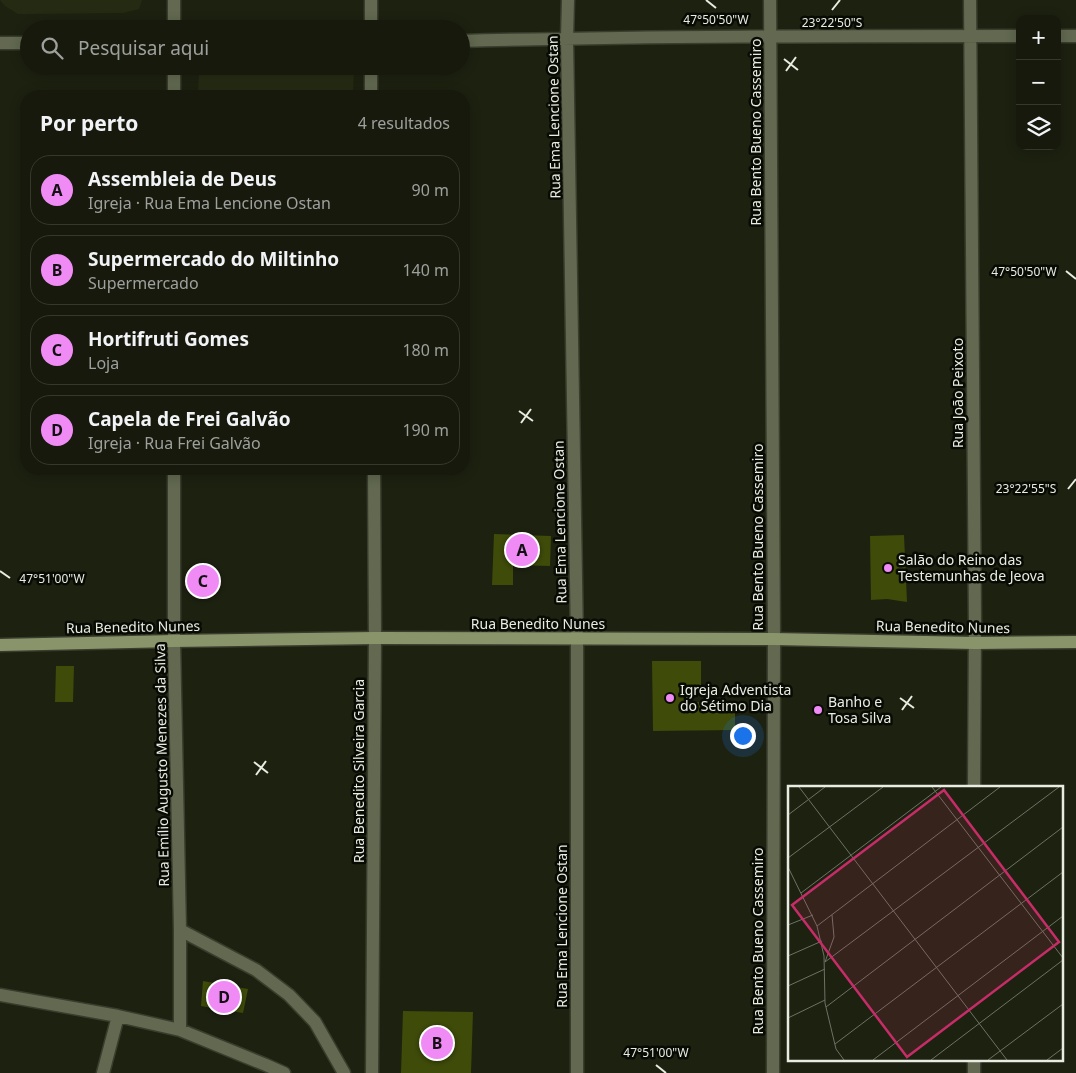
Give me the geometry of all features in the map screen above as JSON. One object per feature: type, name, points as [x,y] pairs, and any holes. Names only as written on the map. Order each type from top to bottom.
[{"type":"street","points":[[174,0],[174,20]]},
{"type":"street","points":[[371,0],[371,20]]},
{"type":"street","name":"Rua Ema Lencione Ostan","points":[[568,0],[567,38],[577,639],[577,1073]]},
{"type":"street","name":"Rua Bento Bueno Cassemiro","points":[[770,0],[774,639],[773,1073]]},
{"type":"street","name":"Rua João Peixoto","points":[[970,0],[975,643],[974,786]]},
{"type":"street","points":[[470,42],[567,38],[1016,36]]},
{"type":"street","points":[[1061,36],[1076,36]]},
{"type":"street","points":[[0,43],[20,42]]},
{"type":"street","points":[[174,75],[174,90]]},
{"type":"street","points":[[371,75],[371,90]]},
{"type":"street","name":"Rua Emílio Augusto Menezes da Silva","points":[[174,475],[174,641],[180,930],[180,1030]]},
{"type":"street","name":"Rua Benedito Silveira Garcia","points":[[372,1073],[375,638],[374,475]]},
{"type":"street","name":"Rua Benedito Nunes","points":[[0,645],[375,638],[774,639],[975,643],[1076,642]]},
{"type":"street","points":[[180,930],[256,970],[289,995],[315,1022],[344,1073]]},
{"type":"street","points":[[0,995],[118,1016],[180,1030],[265,1069],[284,1073]]},
{"type":"street","points":[[103,1073],[118,1016]]},
{"type":"street","points":[[974,1060],[974,1073]]},
{"type":"shaded area","points":[[0,0],[142,0],[139,9],[123,13],[18,14],[5,6]]},
{"type":"shaded area","points":[[199,75],[354,75],[353,90],[198,90]]},
{"type":"building","points":[[494,534],[551,536],[550,566],[513,565],[513,585],[492,585]]},
{"type":"building","name":"Salão do Reino das Testemunhas de Jeova","points":[[904,535],[907,602],[887,599],[871,600],[870,536]]},
{"type":"building","name":"Igreja Adventista do Sétimo Dia","points":[[652,661],[701,661],[701,691],[687,694],[687,702],[735,702],[735,730],[653,731]]},
{"type":"building","points":[[56,666],[74,666],[73,702],[55,702]]},
{"type":"building","points":[[203,981],[248,989],[243,1013],[201,1006]]},
{"type":"building","points":[[403,1011],[473,1012],[471,1073],[401,1073]]},
{"type":"place","name":"Assembleia de Deus","points":[[522,550]]},
{"type":"place","name":"Salão do Reino das Testemunhas de Jeova","points":[[888,568]]},
{"type":"place","name":"Hortifruti Gomes","points":[[203,581]]},
{"type":"place","name":"Igreja Adventista do Sétimo Dia","points":[[670,698]]},
{"type":"place","name":"Banho e Tosa Silva","points":[[818,710]]},
{"type":"place","name":"Capela de Frei Galvão","points":[[224,997]]},
{"type":"place","name":"Supermercado do Miltinho","points":[[437,1043]]}]
